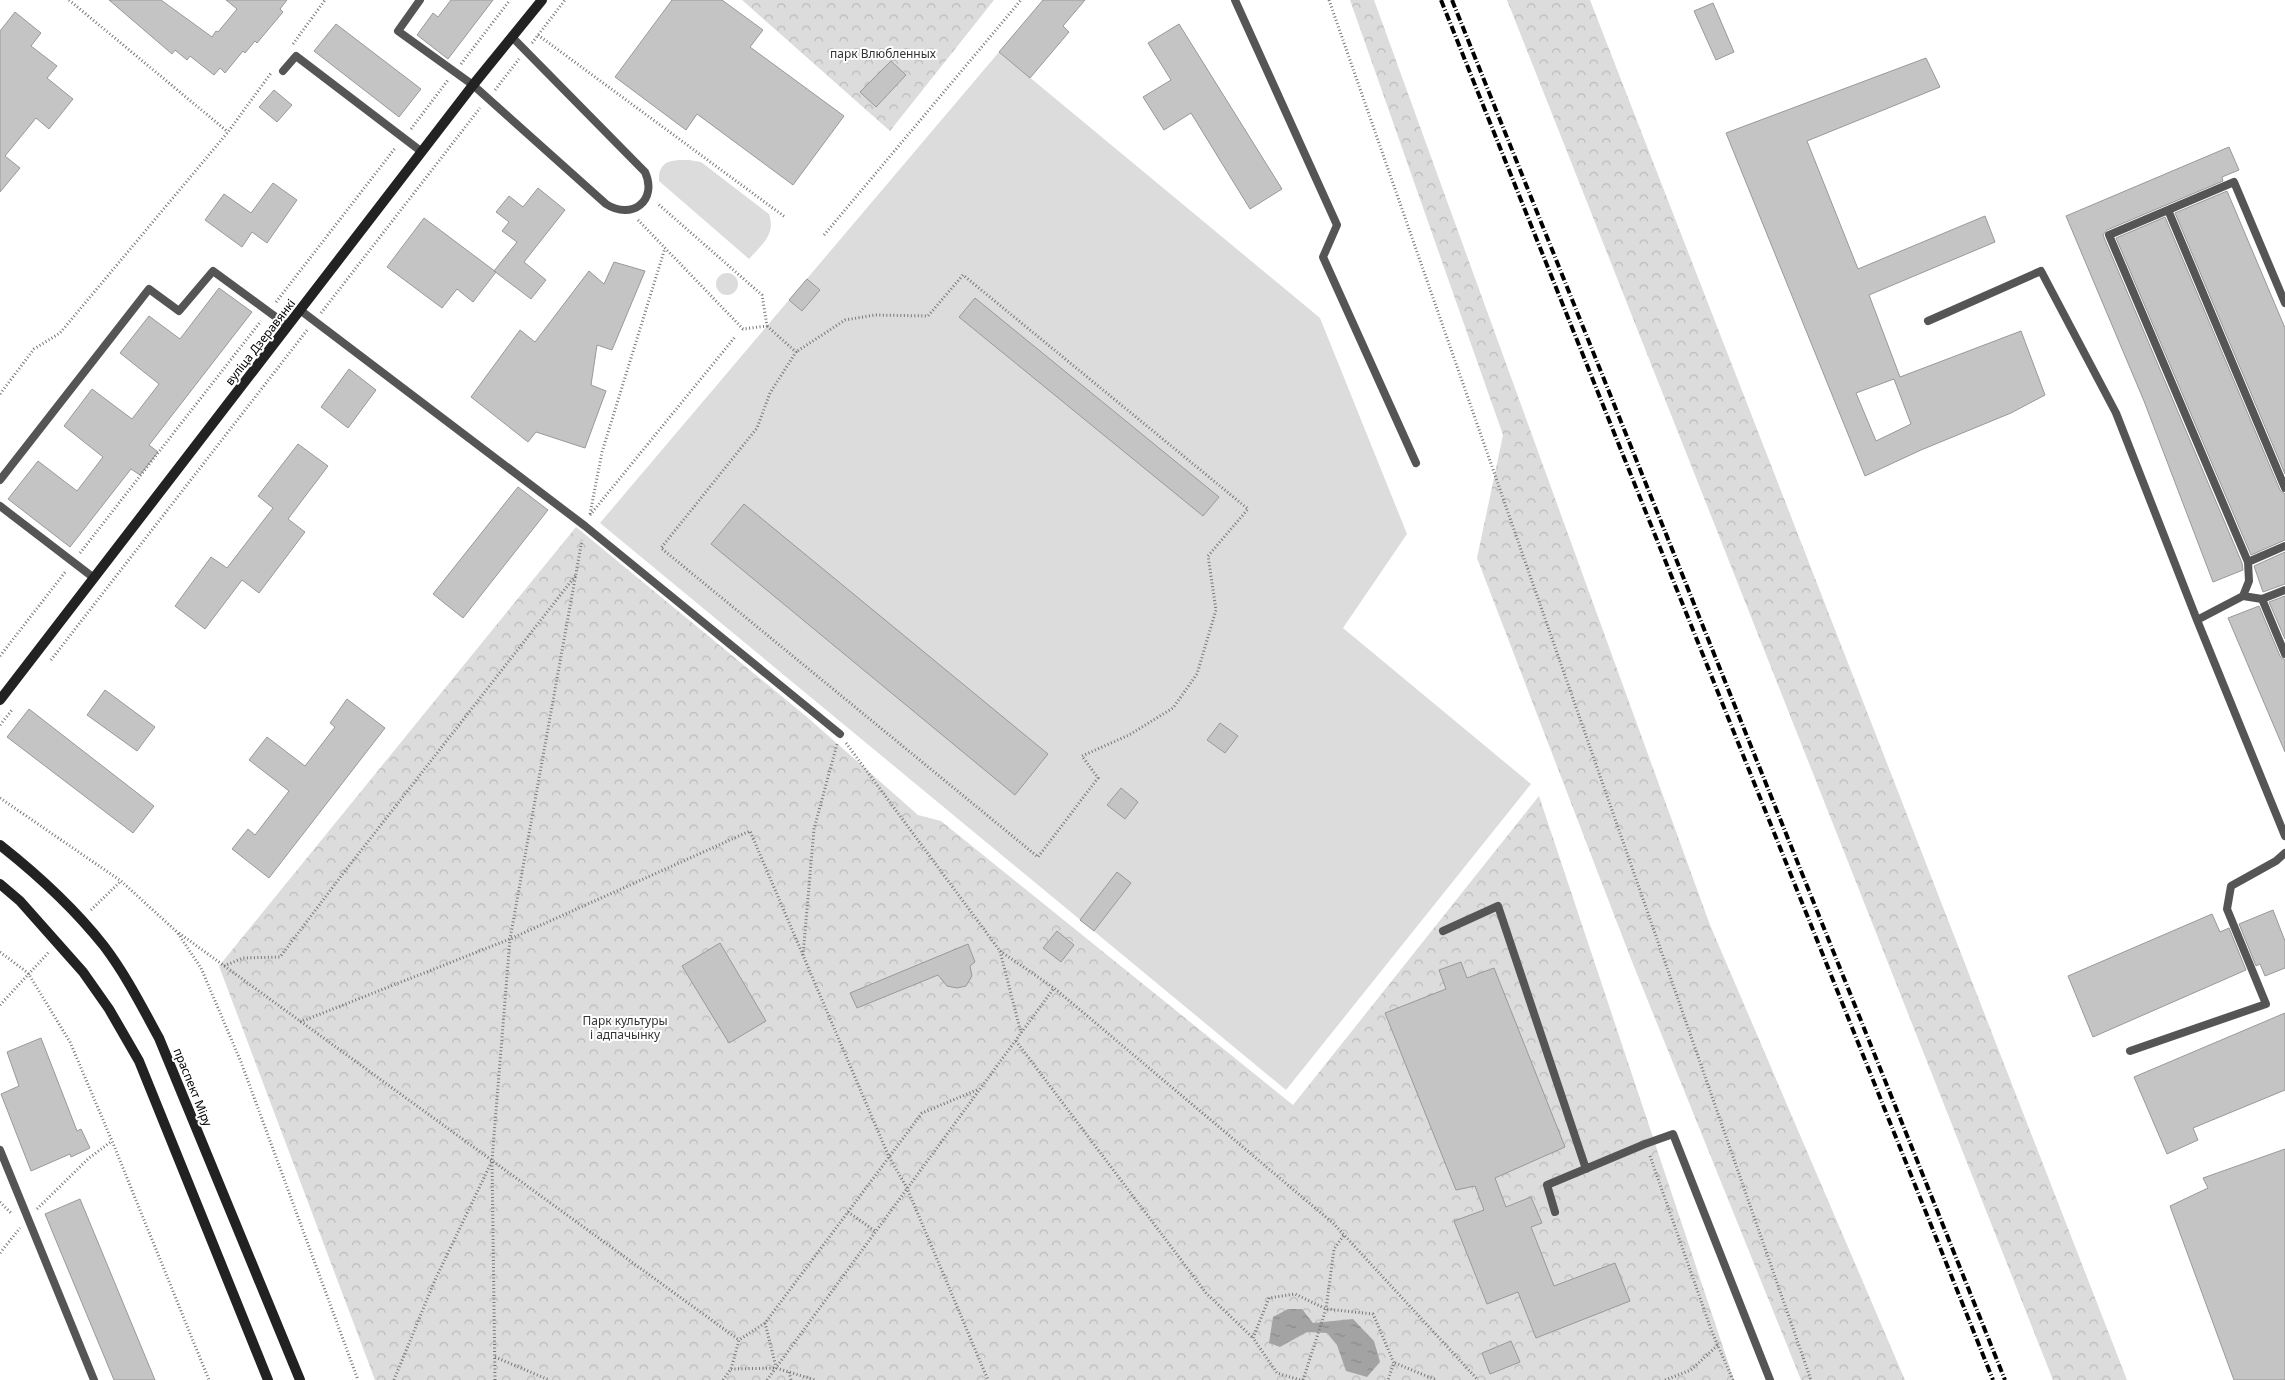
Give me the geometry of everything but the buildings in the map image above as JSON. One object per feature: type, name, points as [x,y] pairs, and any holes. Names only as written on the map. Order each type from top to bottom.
[{"type":"main road","name":"вуліца Дзеравянкі","points":[[0,700],[422,152],[542,0]]},
{"type":"main road","name":"праспект Міру","points":[[0,845],[40,877],[104,947],[131,988],[155,1030],[300,1380]]},
{"type":"main road","points":[[0,884],[20,901],[84,972],[109,1009],[139,1061],[268,1380]]},
{"type":"lane","points":[[420,0],[398,31],[474,85],[606,204],[621,211],[629,210],[643,202],[648,195],[649,179],[645,172],[512,37]]},
{"type":"lane","points":[[1235,0],[1337,225],[1323,257],[1416,463]]},
{"type":"lane","points":[[283,71],[296,56],[422,152]]},
{"type":"lane","points":[[2244,596],[2249,581],[2248,562],[2109,234],[2234,182],[2285,304]]},
{"type":"lane","points":[[2168,210],[2285,488]]},
{"type":"lane","points":[[0,480],[149,289],[179,311],[213,270],[288,326]]},
{"type":"lane","points":[[1928,321],[2041,271],[2116,413],[2197,620],[2285,836]]},
{"type":"lane","points":[[300,310],[585,526],[840,734]]},
{"type":"lane","points":[[0,506],[94,578]]},
{"type":"lane","points":[[2248,562],[2285,546]]},
{"type":"lane","points":[[2197,620],[2244,596],[2262,599],[2285,590]]},
{"type":"lane","points":[[2262,599],[2285,654]]},
{"type":"lane","points":[[2130,1051],[2266,1004],[2227,909],[2231,886],[2276,861],[2285,853]]},
{"type":"lane","points":[[1443,931],[1498,906],[1586,1169]]},
{"type":"lane","points":[[1555,1212],[1547,1185],[1673,1134],[1770,1380]]},
{"type":"lane","points":[[0,1150],[94,1380]]},
{"type":"path","points":[[69,0],[228,132]]},
{"type":"path","points":[[291,46],[325,0]]},
{"type":"path","points":[[0,656],[510,0]]},
{"type":"path","points":[[48,663],[565,0]]},
{"type":"path","points":[[824,235],[1021,0]]},
{"type":"path","points":[[1329,0],[1812,1380]]},
{"type":"path","points":[[538,35],[785,217]]},
{"type":"path","points":[[0,394],[34,349],[60,333],[228,132],[274,70]]},
{"type":"path","points":[[648,195],[762,295],[767,326],[796,352]]},
{"type":"path","points":[[629,210],[743,329],[767,326]]},
{"type":"path","points":[[495,1380],[492,1160],[510,939],[585,526],[590,514],[602,452],[665,247]]},
{"type":"path","points":[[963,275],[1248,510],[1208,556],[1216,610],[1197,674],[1173,708],[1129,735],[1082,756],[1098,778],[1038,858],[662,548],[757,428],[770,393],[796,352],[845,320],[875,315],[928,316],[963,275]]},
{"type":"path","points":[[590,514],[735,337]]},
{"type":"path","points":[[223,966],[243,958],[280,957],[344,871],[576,575]]},
{"type":"path","points":[[0,725],[18,702]]},
{"type":"path","points":[[840,734],[1000,952],[1054,988],[1318,1210],[1344,1235],[1478,1380]]},
{"type":"path","points":[[803,956],[814,829],[840,734]]},
{"type":"path","points":[[0,798],[121,881],[177,932],[739,1340]]},
{"type":"path","points":[[300,1022],[510,939],[750,831],[889,1157],[906,1188],[988,1380]]},
{"type":"path","points":[[177,932],[200,968],[241,1062],[358,1380]]},
{"type":"path","points":[[0,952],[28,973],[70,1042],[209,1380]]},
{"type":"path","points":[[1000,952],[1021,1034]]},
{"type":"path","points":[[0,1005],[28,973]]},
{"type":"path","points":[[767,1380],[1054,988]]},
{"type":"path","points":[[1016,1041],[1206,1293],[1253,1338],[1277,1373],[1301,1380],[1326,1309],[1334,1250],[1344,1235]]},
{"type":"path","points":[[723,1380],[731,1369],[739,1340],[765,1323],[922,1113],[981,1088]]},
{"type":"path","points":[[0,1253],[27,1218],[89,1158],[112,1141]]},
{"type":"path","points":[[1646,1144],[1718,1344],[1733,1380]]},
{"type":"path","points":[[394,1380],[435,1280],[492,1160]]},
{"type":"path","points":[[848,1212],[875,1231]]},
{"type":"path","points":[[1253,1338],[1269,1298],[1295,1294],[1326,1309],[1373,1314],[1394,1363],[1388,1380]]},
{"type":"path","points":[[765,1323],[776,1368]]},
{"type":"path","points":[[1665,1380],[1691,1370],[1718,1344]]},
{"type":"path","points":[[495,1356],[549,1380]]},
{"type":"path","points":[[1394,1363],[1436,1380]]},
{"type":"path","points":[[731,1369],[776,1368],[815,1380]]},
{"type":"path","points":[[789,1372],[791,1380]]},
{"type":"green space","name":"парк Влюбленных","points":[[742,0],[994,0],[890,131]]},
{"type":"green space","points":[[1350,0],[1374,0],[1710,925],[1905,1380],[1801,1380],[1631,959],[1477,558],[1503,435]]},
{"type":"green space","points":[[1507,0],[1590,0],[2127,1380],[2053,1380]]},
{"type":"green space","points":[[999,52],[1320,318],[1407,534],[1343,628],[1531,784],[1286,1090],[600,523]]},
{"type":"green space","points":[[677,160],[701,162],[769,214],[771,228],[769,234],[763,244],[749,259],[659,181],[659,174],[664,165]]},
{"type":"green space","points":[[727,273],[735,276],[738,284],[735,292],[727,295],[719,292],[716,284],[719,276]]},
{"type":"green space","name":"Парк культуры і адпачынку","points":[[576,527],[807,717],[918,815],[941,821],[1293,1105],[1539,796],[1734,1380],[375,1380],[219,966]]},
{"type":"water","points":[[1288,1309],[1302,1309],[1313,1323],[1353,1319],[1374,1341],[1380,1362],[1367,1377],[1346,1371],[1337,1345],[1327,1333],[1307,1332],[1280,1347],[1269,1343],[1273,1317]]},
{"type":"railway","points":[[1441,0],[1993,1380]]},
{"type":"railway","points":[[1452,0],[2005,1380]]}]
